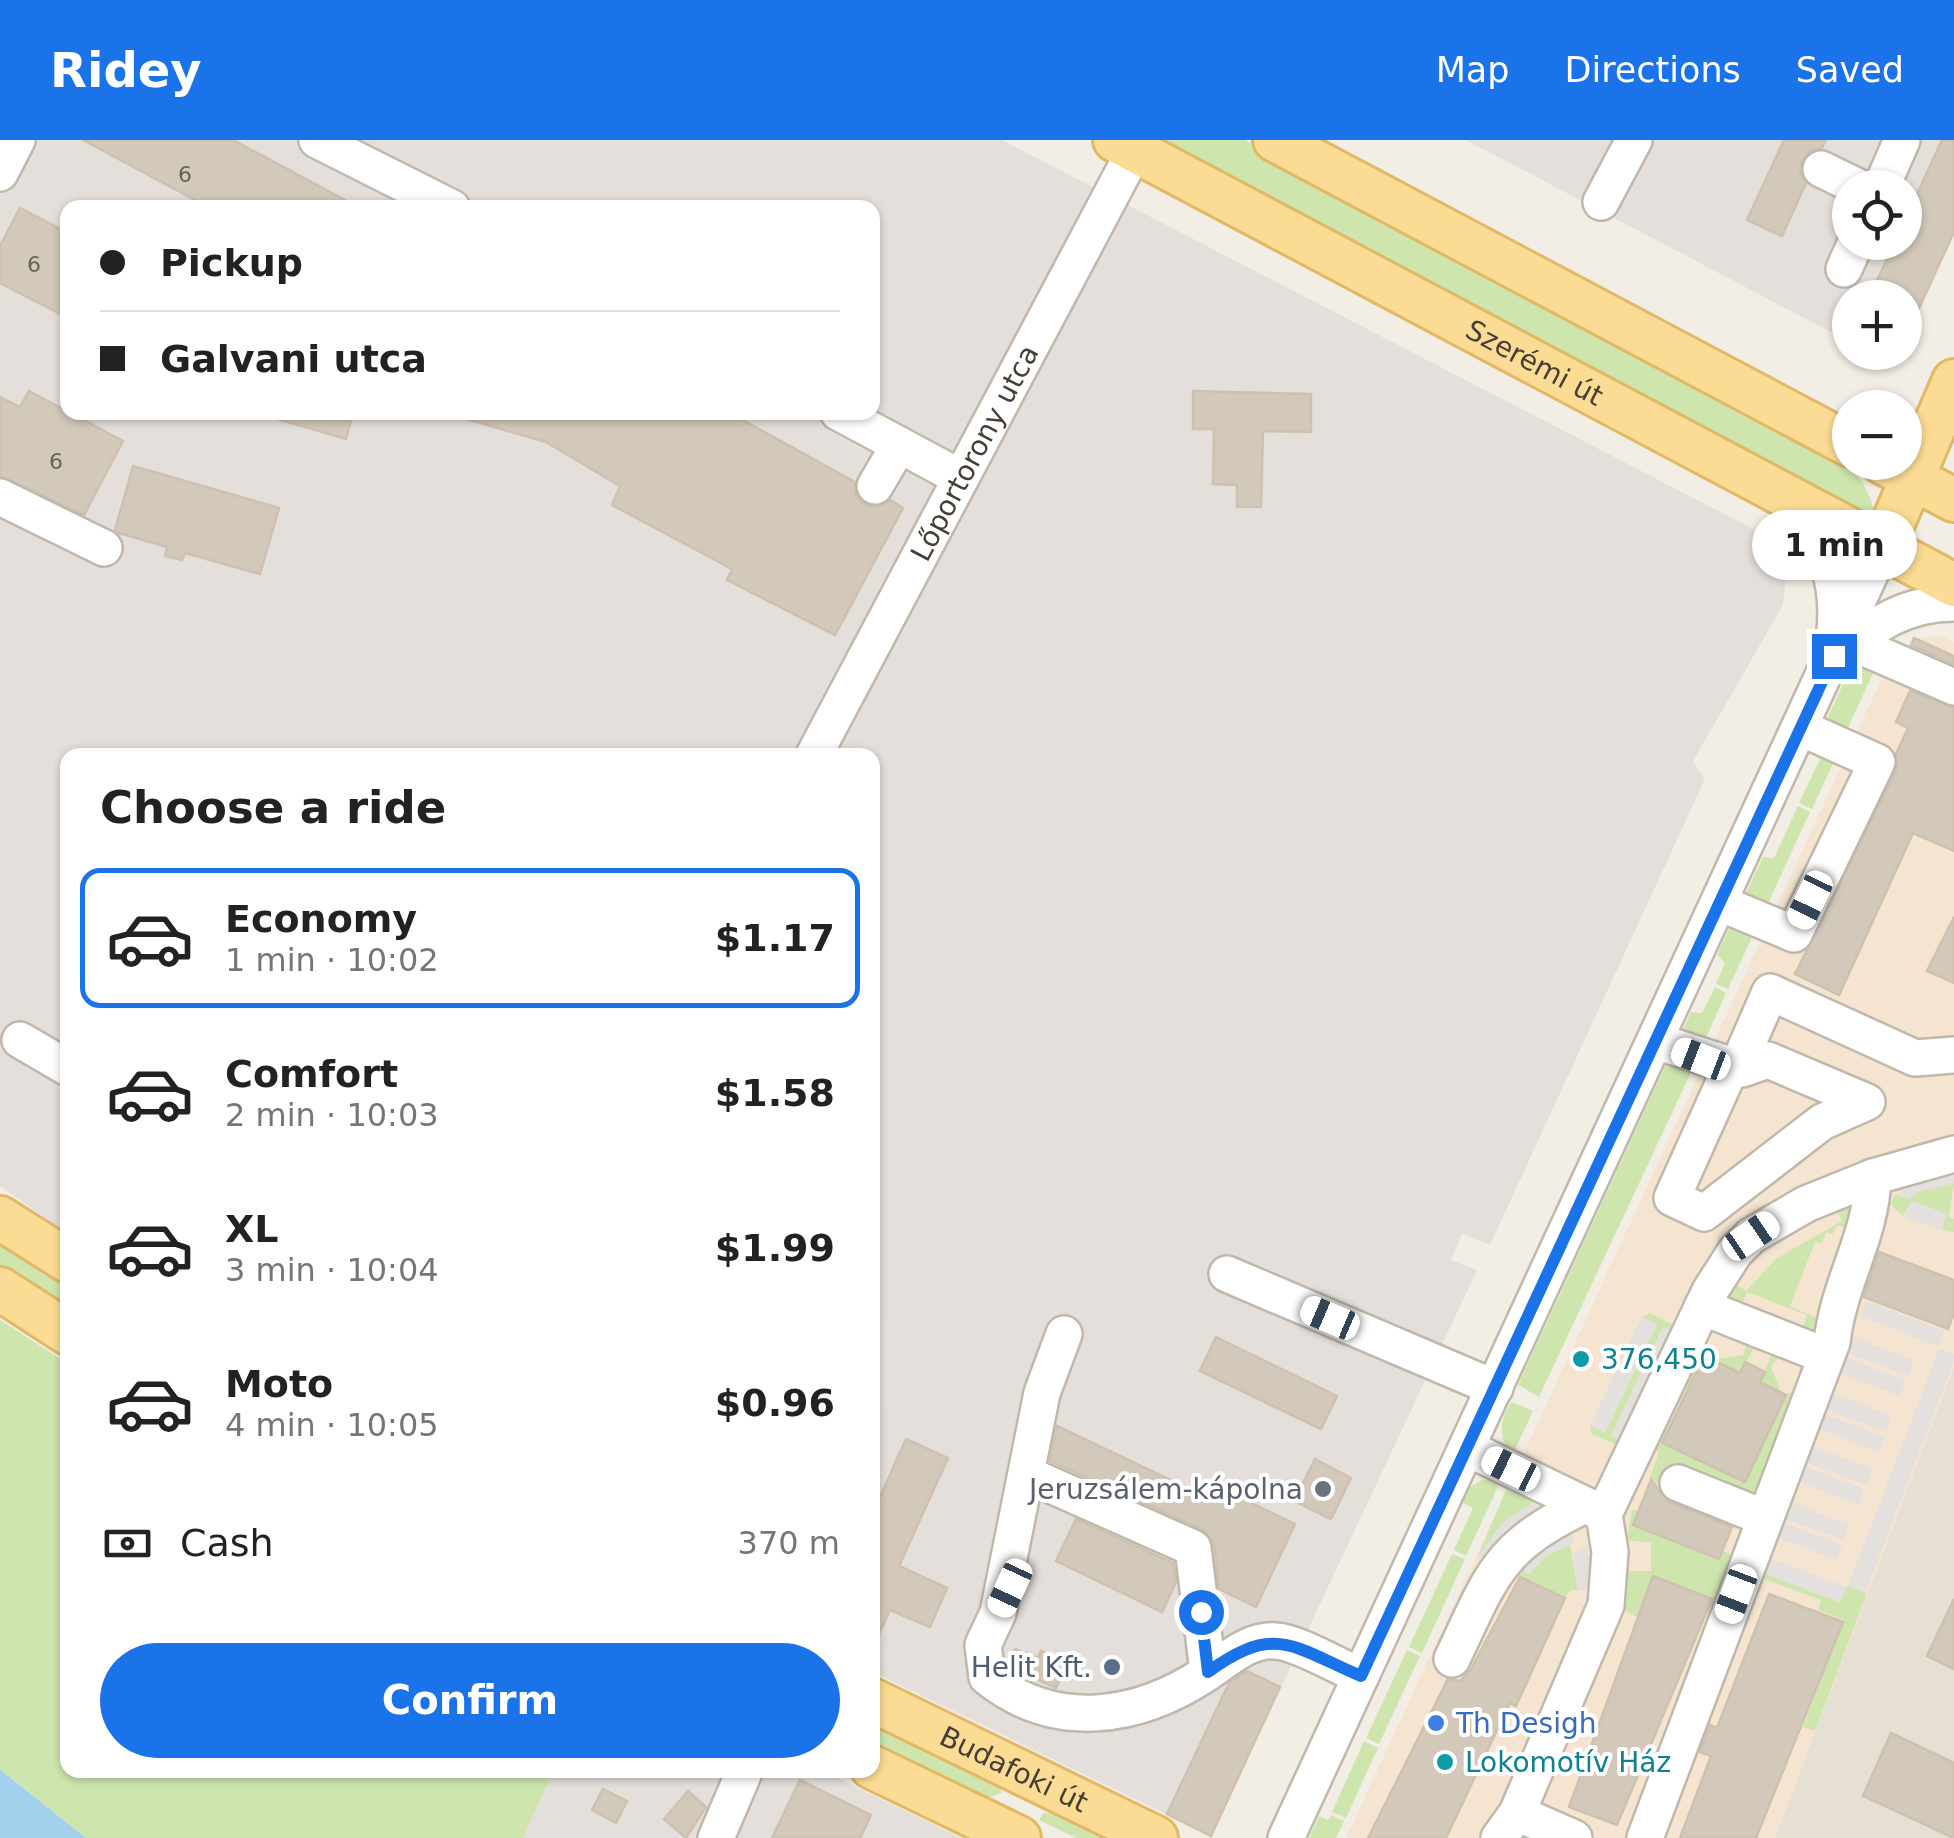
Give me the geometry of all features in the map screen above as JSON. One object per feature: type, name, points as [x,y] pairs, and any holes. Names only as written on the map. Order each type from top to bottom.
[{"type":"main road","points":[[1275,140],[1832,435]]},
{"type":"main road","name":"Szerémi út","points":[[1125,145],[1954,585]]},
{"type":"main road","points":[[1922,430],[1954,381]]},
{"type":"main road","points":[[1883,546],[1894,480]]},
{"type":"main road","points":[[1915,480],[1954,500]]},
{"type":"main road","points":[[0,1218],[60,1256]]},
{"type":"main road","points":[[0,1289],[60,1327]]},
{"type":"main road","name":"Budafoki út","points":[[880,1704],[1156,1838]]},
{"type":"main road","points":[[880,1770],[1015,1836],[1037,1780]]},
{"type":"street","points":[[0,173],[17,140]]},
{"type":"street","points":[[318,140],[436,200]]},
{"type":"street","points":[[1889,170],[1902,140]]},
{"type":"street","points":[[1601,202],[1625,143]]},
{"type":"street","name":"Lőportorony utca","points":[[818,748],[961,478],[1125,145]]},
{"type":"street","points":[[1821,170],[1832,175]]},
{"type":"street","points":[[853,420],[961,478]]},
{"type":"street","points":[[875,486],[899,445]]},
{"type":"street","points":[[1789,496],[1827,554],[1835,585],[1834,636],[1822,683]]},
{"type":"street","points":[[0,497],[104,548]]},
{"type":"street","points":[[1286,1838],[1883,546]]},
{"type":"street","points":[[1822,683],[1853,643],[1916,606],[1954,602]]},
{"type":"street","points":[[1853,643],[1954,687]]},
{"type":"street","points":[[1720,903],[1794,934],[1877,762],[1801,728]]},
{"type":"street","points":[[1656,1041],[1734,1068],[1768,1060],[1867,1102],[1822,1122],[1704,1212],[1672,1198],[1734,1068],[1770,992],[1915,1058],[1954,1055]]},
{"type":"street","points":[[20,1040],[60,1063]]},
{"type":"street","points":[[1452,1659],[1508,1552],[1536,1529],[1595,1510],[1722,1270],[1751,1236],[1806,1204],[1873,1178],[1954,1154]]},
{"type":"street","points":[[1645,1838],[1826,1356],[1844,1284],[1872,1216],[1873,1178]]},
{"type":"street","points":[[1227,1274],[1495,1388]]},
{"type":"street","points":[[1702,1307],[1826,1356]]},
{"type":"street","points":[[1064,1334],[1042,1393],[1041,1480],[998,1613],[983,1645],[987,1677],[1036,1707],[1064,1715],[1145,1706],[1256,1644],[1278,1640],[1361,1676]]},
{"type":"street","points":[[1467,1448],[1595,1510],[1610,1552],[1606,1605],[1508,1826],[1574,1838]]},
{"type":"street","points":[[1041,1480],[1193,1548],[1208,1672]]},
{"type":"street","points":[[1678,1483],[1765,1518]]},
{"type":"street","points":[[716,1838],[742,1778]]},
{"type":"shaded area","points":[[8,140],[1002,140],[1763,534],[1779,553],[1786,575],[1783,605],[1693,761],[1705,779],[1490,1245],[1462,1234],[1451,1260],[1477,1270],[1211,1836],[880,1675],[880,748],[60,748],[60,1228],[0,1186],[0,157]]},
{"type":"shaded area","points":[[1466,140],[1954,140],[1954,232],[1922,299],[1922,280],[1832,280],[1832,333]]},
{"type":"shaded area","points":[[794,420],[852,420],[876,432],[863,456]]},
{"type":"shaded area","points":[[1942,636],[1954,642],[1954,1367],[1775,1838],[1346,1838],[1883,676],[1897,677],[1914,638]]},
{"type":"shaded area","points":[[1954,1166],[1954,1183],[1918,1192],[1909,1200],[1895,1190],[1901,1182]]},
{"type":"shaded area","points":[[1911,1201],[1947,1214],[1941,1230],[1905,1217]]},
{"type":"shaded area","points":[[1866,1301],[1944,1331],[1938,1346],[1860,1316]]},
{"type":"shaded area","points":[[880,1312],[1002,1372],[968,1444],[889,1403],[882,1420]]},
{"type":"shaded area","points":[[1642,1317],[1657,1324],[1605,1433],[1590,1426]]},
{"type":"shaded area","points":[[1663,1327],[1679,1335],[1627,1444],[1611,1436]]},
{"type":"shaded area","points":[[1853,1337],[1913,1360],[1908,1376],[1848,1353]]},
{"type":"shaded area","points":[[1939,1349],[1954,1354],[1954,1361],[1865,1593],[1848,1586]]},
{"type":"shaded area","points":[[1846,1357],[1906,1381],[1900,1396],[1841,1373]]},
{"type":"shaded area","points":[[1954,1367],[1954,1838],[1775,1838],[1931,1427]]},
{"type":"shaded area","points":[[1832,1393],[1892,1416],[1886,1432],[1826,1409]]},
{"type":"shaded area","points":[[1825,1414],[1885,1437],[1879,1452],[1819,1429]]},
{"type":"shaded area","points":[[1812,1446],[1872,1469],[1866,1485],[1806,1462]]},
{"type":"shaded area","points":[[1804,1466],[1864,1489],[1859,1505],[1799,1482]]},
{"type":"shaded area","points":[[1537,1500],[1543,1515],[1491,1565],[1477,1558],[1501,1524]]},
{"type":"shaded area","points":[[1789,1502],[1849,1525],[1844,1540],[1783,1518]]},
{"type":"shaded area","points":[[1782,1522],[1842,1545],[1836,1560],[1776,1537]]},
{"type":"shaded area","points":[[1571,1529],[1574,1543],[1549,1554],[1529,1574],[1516,1564]]},
{"type":"shaded area","points":[[1586,1547],[1593,1591],[1578,1590],[1573,1553]]},
{"type":"shaded area","points":[[1768,1558],[1846,1587],[1840,1602],[1762,1573]]},
{"type":"shaded area","points":[[880,1645],[915,1662],[888,1670],[880,1666]]},
{"type":"shaded area","points":[[550,1778],[837,1778],[961,1838],[523,1838]]},
{"type":"green space","points":[[1146,140],[1245,140],[1832,450],[1832,480],[1860,480],[1871,501],[1874,521]]},
{"type":"green space","points":[[1858,661],[1877,665],[1844,736],[1824,725],[1852,665]]},
{"type":"green space","points":[[1814,747],[1837,755],[1812,809],[1799,803],[1820,759],[1811,753]]},
{"type":"green space","points":[[1798,806],[1810,812],[1764,912],[1742,901],[1763,857],[1774,858]]},
{"type":"green space","points":[[1732,922],[1756,929],[1728,989],[1716,984],[1725,963],[1717,955]]},
{"type":"green space","points":[[1715,987],[1726,993],[1702,1047],[1680,1036],[1691,1012],[1702,1013]]},
{"type":"green space","points":[[1668,1060],[1694,1066],[1539,1397],[1518,1385]]},
{"type":"green space","points":[[1954,1183],[1949,1217],[1954,1219],[1954,1232],[1942,1230],[1946,1214],[1912,1201],[1903,1216],[1890,1204],[1896,1194],[1909,1199],[1918,1192]]},
{"type":"green space","points":[[1853,1204],[1850,1229],[1837,1225],[1833,1234],[1826,1232],[1822,1244],[1815,1242],[1790,1306],[1818,1319],[1813,1332],[1801,1332],[1807,1315],[1747,1292],[1740,1307],[1728,1299],[1727,1290],[1735,1284],[1746,1291],[1777,1258],[1842,1221],[1836,1207]]},
{"type":"green space","points":[[0,1234],[60,1273],[60,1303],[0,1271]]},
{"type":"green space","points":[[1650,1313],[1677,1327],[1679,1335],[1663,1327],[1611,1435],[1627,1444],[1619,1446],[1592,1434],[1590,1426],[1605,1432],[1657,1325],[1642,1317]]},
{"type":"green space","points":[[0,1320],[60,1359],[60,1778],[550,1778],[523,1838],[86,1838],[0,1769]]},
{"type":"green space","points":[[1748,1341],[1756,1344],[1740,1373],[1705,1356],[1688,1391],[1684,1388],[1702,1346],[1717,1359],[1743,1355]]},
{"type":"green space","points":[[1773,1351],[1780,1355],[1771,1367],[1781,1392],[1760,1382]]},
{"type":"green space","points":[[1782,1393],[1798,1394],[1759,1504],[1676,1490],[1649,1480],[1659,1452],[1653,1450],[1665,1429],[1669,1429],[1663,1444],[1745,1481],[1786,1395]]},
{"type":"green space","points":[[1512,1402],[1533,1411],[1513,1454],[1504,1442],[1502,1428]]},
{"type":"green space","points":[[1482,1480],[1501,1480],[1466,1556],[1454,1550],[1473,1508],[1463,1503],[1470,1487]]},
{"type":"green space","points":[[1509,1483],[1548,1501],[1550,1509],[1509,1517],[1477,1558]]},
{"type":"green space","points":[[1632,1510],[1639,1510],[1634,1525],[1718,1559],[1722,1551],[1734,1556],[1717,1607],[1710,1604],[1711,1600],[1653,1577],[1637,1617],[1620,1607],[1626,1571],[1651,1571],[1651,1543],[1627,1540]]},
{"type":"green space","points":[[1570,1544],[1578,1590],[1571,1590],[1565,1598],[1512,1573],[1516,1564],[1529,1573],[1549,1554]]},
{"type":"green space","points":[[1452,1554],[1465,1559],[1422,1653],[1409,1647]]},
{"type":"green space","points":[[1763,1573],[1840,1602],[1847,1586],[1867,1593],[1815,1731],[1803,1727],[1844,1620],[1818,1610],[1821,1600],[1759,1577]]},
{"type":"green space","points":[[1407,1650],[1420,1656],[1379,1744],[1366,1738]]},
{"type":"green space","points":[[880,1721],[1001,1782],[1001,1793],[981,1800],[880,1753]]},
{"type":"green space","points":[[1364,1741],[1378,1748],[1346,1818],[1332,1812]]},
{"type":"green space","points":[[1043,1813],[1070,1814],[1121,1838],[1076,1838],[1039,1820]]},
{"type":"green space","points":[[1331,1815],[1344,1821],[1336,1838],[1309,1838],[1319,1816],[1328,1820]]},
{"type":"water","points":[[0,1769],[7,1775],[86,1838],[0,1838]]},
{"type":"building","points":[[83,140],[233,140],[345,200],[195,200]]},
{"type":"building","points":[[1784,140],[1826,140],[1822,148],[1810,151],[1802,161],[1800,171],[1806,183],[1782,236],[1747,220]]},
{"type":"building","points":[[1942,140],[1954,140],[1954,232],[1922,301],[1922,280],[1877,280],[1887,260],[1922,260],[1922,183]]},
{"type":"building","points":[[20,208],[60,229],[60,314],[0,283],[0,246]]},
{"type":"building","points":[[29,391],[60,407],[60,420],[84,420],[123,441],[84,515],[0,476],[0,397],[20,407]]},
{"type":"building","points":[[1193,391],[1311,394],[1311,432],[1263,431],[1261,507],[1237,507],[1237,485],[1213,484],[1214,429],[1193,429]]},
{"type":"building","points":[[281,420],[351,420],[346,439]]},
{"type":"building","points":[[470,420],[743,420],[855,482],[856,496],[865,505],[876,507],[890,500],[903,508],[835,635],[727,580],[732,569],[612,505],[620,486],[546,442]]},
{"type":"building","points":[[133,466],[279,508],[260,574],[185,553],[182,560],[165,556],[167,547],[115,530]]},
{"type":"building","points":[[1914,638],[1954,656],[1954,664],[1911,645]]},
{"type":"building","points":[[1910,691],[1954,708],[1954,851],[1913,833],[1839,995],[1795,974],[1896,771],[1896,754],[1908,728],[1896,722]]},
{"type":"building","points":[[1954,917],[1954,983],[1927,971]]},
{"type":"building","points":[[1879,1252],[1954,1280],[1954,1313],[1948,1329],[1864,1297]]},
{"type":"building","points":[[1216,1337],[1337,1396],[1321,1429],[1200,1371]]},
{"type":"building","points":[[1704,1356],[1740,1373],[1745,1362],[1765,1372],[1760,1382],[1786,1395],[1745,1482],[1662,1443]]},
{"type":"building","points":[[1057,1426],[1206,1497],[1212,1484],[1295,1524],[1256,1607],[1219,1589],[1214,1544],[1202,1529],[1050,1461]]},
{"type":"building","points":[[906,1439],[948,1458],[899,1566],[947,1588],[930,1627],[890,1610],[880,1632],[880,1497]]},
{"type":"building","name":"Jeruzsálem-kápolna","points":[[1315,1459],[1351,1478],[1331,1519],[1294,1501]]},
{"type":"building","points":[[1651,1480],[1669,1502],[1732,1527],[1719,1559],[1633,1525]]},
{"type":"building","points":[[1076,1519],[1173,1563],[1176,1582],[1162,1612],[1056,1561]]},
{"type":"building","points":[[1653,1576],[1712,1599],[1617,1825],[1569,1807]]},
{"type":"building","name":"Lokomotív Ház","points":[[1520,1577],[1565,1598],[1516,1706],[1510,1703],[1446,1838],[1368,1838],[1448,1679],[1460,1681],[1471,1669]]},
{"type":"building","points":[[1769,1594],[1843,1622],[1756,1838],[1680,1838],[1711,1756],[1700,1752],[1710,1725],[1717,1728]]},
{"type":"building","points":[[1954,1599],[1954,1669],[1927,1656]]},
{"type":"building","points":[[1015,1649],[1038,1658],[1041,1651],[1067,1662],[1056,1688],[1008,1666]]},
{"type":"building","points":[[1247,1671],[1280,1687],[1211,1836],[1167,1814],[1229,1683]]},
{"type":"building","points":[[1891,1733],[1954,1763],[1954,1838],[1863,1796]]},
{"type":"building","points":[[800,1780],[871,1815],[860,1838],[772,1838]]},
{"type":"building","points":[[603,1789],[627,1801],[616,1823],[592,1810]]},
{"type":"building","points":[[688,1791],[706,1807],[686,1838],[664,1819]]},
{"type":"place","name":"376,450","points":[[1581,1359]]},
{"type":"place","name":"Jeruzsálem-kápolna","points":[[1323,1489]]},
{"type":"place","name":"Helit Kft.","points":[[1112,1667]]},
{"type":"place","name":"Th Desigh","points":[[1436,1723]]},
{"type":"place","name":"Lokomotív Ház","points":[[1445,1762]]},
{"type":"route","points":[[1201,1612],[1208,1672],[1256,1644],[1278,1640],[1361,1676],[1834,656]]}]
